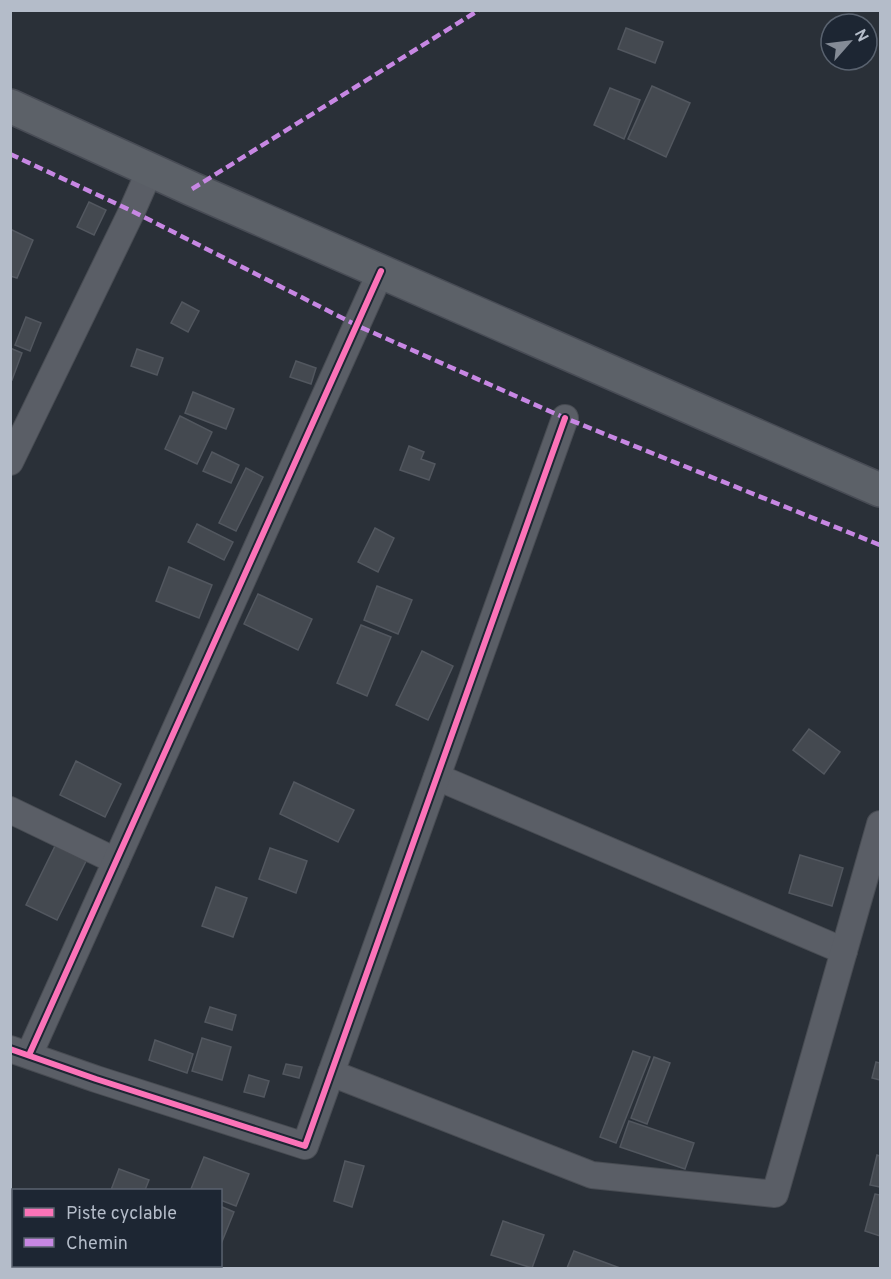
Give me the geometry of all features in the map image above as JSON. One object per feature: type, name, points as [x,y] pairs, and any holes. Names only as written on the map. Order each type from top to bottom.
[{"type":"main road","points":[[10,106],[381,272],[880,490]]},
{"type":"street","points":[[10,462],[150,170]]},
{"type":"street","points":[[381,272],[116,861],[20,1052],[305,1146],[565,418]]},
{"type":"street","points":[[437,777],[844,951]]},
{"type":"street","points":[[10,810],[116,861]]},
{"type":"street","points":[[331,1073],[592,1175],[775,1194],[880,824]]},
{"type":"building","points":[[626,28],[663,42],[655,63],[618,49]]},
{"type":"building","points":[[652,86],[690,103],[666,157],[628,139]]},
{"type":"building","points":[[610,88],[640,100],[624,139],[594,125]]},
{"type":"building","points":[[89,202],[106,210],[94,235],[77,227]]},
{"type":"building","points":[[10,229],[33,240],[17,278],[10,276]]},
{"type":"building","points":[[182,302],[199,311],[188,332],[171,323]]},
{"type":"building","points":[[26,317],[41,323],[30,351],[15,345]]},
{"type":"building","points":[[10,348],[22,353],[12,380],[10,379]]},
{"type":"building","points":[[137,349],[163,358],[157,375],[131,366]]},
{"type":"building","points":[[296,361],[316,368],[311,384],[290,377]]},
{"type":"building","points":[[193,392],[234,409],[226,429],[185,413]]},
{"type":"building","points":[[180,416],[212,432],[197,464],[165,449]]},
{"type":"building","points":[[409,446],[424,452],[421,459],[435,464],[429,480],[400,470]]},
{"type":"building","points":[[212,452],[239,465],[231,483],[203,471]]},
{"type":"building","points":[[246,468],[263,477],[236,531],[219,523]]},
{"type":"building","points":[[197,524],[233,542],[224,560],[188,542]]},
{"type":"building","points":[[375,528],[394,538],[378,572],[358,562]]},
{"type":"building","points":[[169,567],[212,585],[199,618],[156,601]]},
{"type":"building","points":[[377,586],[412,600],[398,634],[364,620]]},
{"type":"building","points":[[258,594],[312,619],[298,650],[244,624]]},
{"type":"building","points":[[361,625],[391,637],[367,696],[337,683]]},
{"type":"building","points":[[422,651],[453,666],[428,720],[396,705]]},
{"type":"building","points":[[809,729],[840,752],[824,774],[793,750]]},
{"type":"building","points":[[76,761],[121,784],[105,817],[60,795]]},
{"type":"building","points":[[294,782],[354,810],[338,842],[280,814]]},
{"type":"building","points":[[58,840],[89,855],[57,920],[26,905]]},
{"type":"building","points":[[270,848],[307,861],[296,893],[259,879]]},
{"type":"building","points":[[800,855],[843,868],[832,906],[789,893]]},
{"type":"building","points":[[216,887],[247,898],[233,937],[202,926]]},
{"type":"building","points":[[210,1007],[236,1015],[232,1030],[205,1022]]},
{"type":"building","points":[[202,1038],[231,1047],[222,1080],[192,1071]]},
{"type":"building","points":[[155,1040],[193,1054],[187,1073],[149,1060]]},
{"type":"building","points":[[633,1051],[650,1057],[616,1143],[600,1137]]},
{"type":"building","points":[[654,1057],[670,1063],[647,1124],[631,1118]]},
{"type":"building","points":[[876,1062],[880,1063],[880,1080],[872,1078]]},
{"type":"building","points":[[286,1064],[302,1067],[299,1078],[283,1074]]},
{"type":"building","points":[[249,1075],[269,1081],[264,1097],[244,1092]]},
{"type":"building","points":[[629,1121],[694,1143],[685,1169],[620,1147]]},
{"type":"building","points":[[877,1155],[880,1156],[880,1187],[870,1185]]},
{"type":"building","points":[[204,1157],[249,1174],[236,1206],[222,1201],[222,1189],[191,1189]]},
{"type":"building","points":[[345,1161],[364,1166],[352,1207],[334,1201]]},
{"type":"building","points":[[119,1169],[149,1180],[145,1189],[111,1189]]},
{"type":"building","points":[[875,1194],[880,1195],[880,1236],[865,1231]]},
{"type":"building","points":[[222,1207],[234,1212],[222,1242]]},
{"type":"building","points":[[503,1221],[544,1235],[532,1268],[491,1255]]},
{"type":"building","points":[[574,1251],[620,1268],[567,1268]]},
{"type":"marked path","points":[[192,189],[479,10]]},
{"type":"marked path","points":[[10,154],[132,211],[358,326],[565,418],[880,545]]},
{"type":"cycle path","points":[[29,1055],[381,271]]},
{"type":"cycle path","points":[[10,1049],[305,1146],[565,418]]}]
